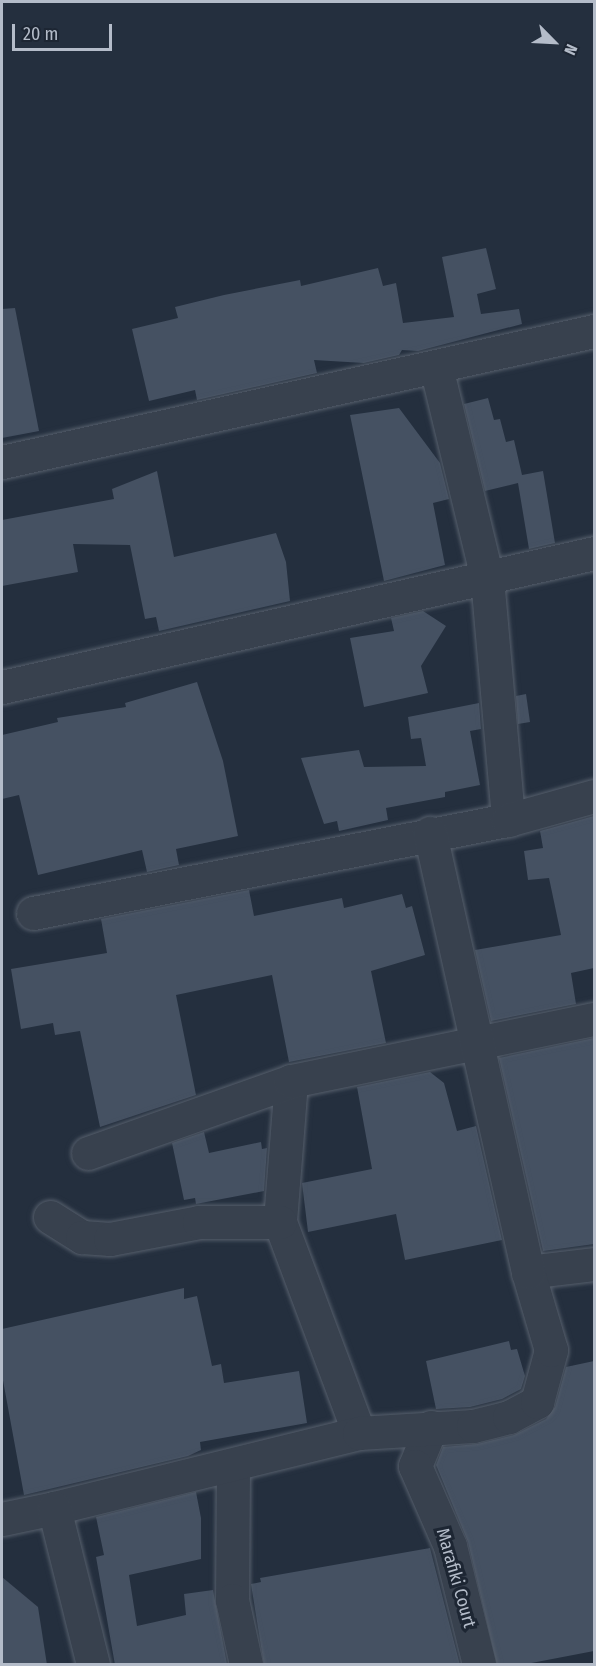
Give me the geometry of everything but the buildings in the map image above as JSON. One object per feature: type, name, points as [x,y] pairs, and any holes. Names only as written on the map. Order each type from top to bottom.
[{"type":"street","points":[[2,462],[594,332]]},
{"type":"street","points":[[436,368],[487,578],[508,820]]},
{"type":"street","points":[[2,687],[594,553]]},
{"type":"street","points":[[33,913],[430,833],[508,820],[594,795]]},
{"type":"street","points":[[2,1519],[54,1509],[359,1433],[473,1426],[509,1417],[537,1402],[551,1350],[528,1272],[430,833]]},
{"type":"street","points":[[88,1152],[291,1081],[478,1045],[594,1019]]},
{"type":"street","points":[[291,1081],[280,1222],[359,1433]]},
{"type":"street","points":[[50,1217],[82,1237],[110,1239],[199,1222],[280,1222]]},
{"type":"street","points":[[528,1272],[594,1264]]},
{"type":"street","name":"Marafiki Court","points":[[431,1427],[416,1466],[450,1546],[479,1665]]},
{"type":"street","points":[[233,1465],[232,1600],[246,1665]]},
{"type":"street","points":[[54,1509],[93,1665]]}]
